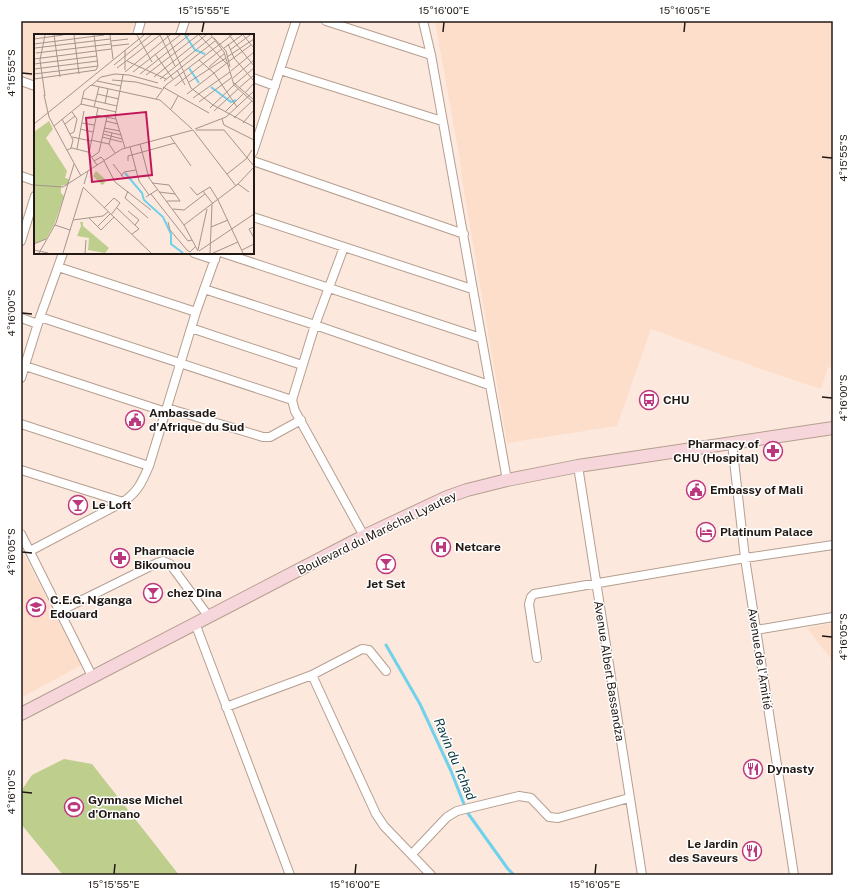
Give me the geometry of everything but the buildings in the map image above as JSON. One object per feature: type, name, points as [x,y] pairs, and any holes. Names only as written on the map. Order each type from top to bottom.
[{"type":"main road","name":"Boulevard du Maréchal Lyautey","points":[[21,714],[364,536],[447,497],[467,490],[507,480],[578,466],[833,428]]},
{"type":"street","points":[[137,34],[141,21]]},
{"type":"street","points":[[180,34],[185,21]]},
{"type":"street","points":[[254,149],[296,21]]},
{"type":"street","points":[[326,21],[431,55]]},
{"type":"street","points":[[423,21],[431,55],[464,234],[472,289],[507,480]]},
{"type":"street","points":[[280,70],[442,121]]},
{"type":"street","points":[[254,78],[275,86]]},
{"type":"street","points":[[21,81],[34,86]]},
{"type":"street","points":[[254,161],[464,234]]},
{"type":"street","points":[[21,176],[34,181]]},
{"type":"street","points":[[21,241],[34,199]]},
{"type":"street","points":[[254,217],[472,289]]},
{"type":"street","points":[[344,247],[315,324],[292,400],[294,411],[301,420],[364,536]]},
{"type":"street","points":[[21,378],[39,320],[63,254]]},
{"type":"street","points":[[30,551],[130,498],[140,487],[149,466],[196,312],[216,256],[201,254]]},
{"type":"street","points":[[226,254],[481,338]]},
{"type":"street","points":[[58,268],[196,312]]},
{"type":"street","points":[[204,289],[315,324],[489,385]]},
{"type":"street","points":[[21,318],[39,320],[292,400]]},
{"type":"street","points":[[192,328],[302,365]]},
{"type":"street","points":[[25,366],[166,410],[263,437],[270,437],[301,420]]},
{"type":"street","points":[[21,424],[149,466]]},
{"type":"street","name":"Avenue de l'Amitié","points":[[732,443],[745,558],[794,875]]},
{"type":"street","name":"Avenue Albert Bassandza","points":[[578,466],[642,875]]},
{"type":"street","points":[[21,470],[123,502]]},
{"type":"street","points":[[21,534],[92,676]]},
{"type":"street","points":[[537,658],[530,604],[531,596],[538,593],[745,558],[833,545]]},
{"type":"street","points":[[60,611],[131,575],[163,561],[170,564],[209,617]]},
{"type":"street","points":[[756,630],[833,617]]},
{"type":"street","points":[[195,624],[290,875]]},
{"type":"street","points":[[226,707],[312,675],[362,649],[369,650],[386,671]]},
{"type":"street","points":[[312,675],[376,814],[384,826],[432,875]]},
{"type":"street","points":[[412,854],[447,817],[457,811],[519,796],[530,798],[549,817],[558,818],[630,798]]},
{"type":"shaded area","points":[[21,21],[135,21],[130,34],[34,34],[34,78],[21,73]]},
{"type":"shaded area","points":[[435,21],[833,21],[833,368],[828,367],[821,389],[651,329],[617,426],[507,443],[460,160]]},
{"type":"shaded area","name":"C.E.G. Nganga Edouard","points":[[21,549],[81,665],[21,698]]},
{"type":"shaded area","points":[[833,623],[833,662],[807,628]]},
{"type":"green space","name":"Gymnase Michel d'Ornano","points":[[64,759],[92,764],[179,875],[63,875],[21,824],[21,791],[32,775]]},
{"type":"waterway","name":"Ravin du Tchad","points":[[386,645],[420,704],[451,771],[467,812],[508,869],[514,875]]},
{"type":"place","name":"CHU","points":[[649,400]]},
{"type":"place","name":"Ambassade d'Afrique du Sud","points":[[135,420]]},
{"type":"place","name":"Pharmacy of CHU (Hospital)","points":[[773,451]]},
{"type":"place","name":"Embassy of Mali","points":[[696,490]]},
{"type":"place","name":"Le Loft","points":[[78,505]]},
{"type":"place","name":"Platinum Palace","points":[[706,532]]},
{"type":"place","name":"Netcare","points":[[441,547]]},
{"type":"place","name":"Pharmacie Bikoumou","points":[[120,558]]},
{"type":"place","name":"Jet Set","points":[[386,564]]},
{"type":"place","name":"chez Dina","points":[[153,593]]},
{"type":"place","name":"C.E.G. Nganga Edouard","points":[[36,607]]},
{"type":"place","name":"Dynasty","points":[[753,769]]},
{"type":"place","name":"Gymnase Michel d'Ornano","points":[[74,807]]},
{"type":"place","name":"Le Jardin des Saveurs","points":[[752,851]]}]
